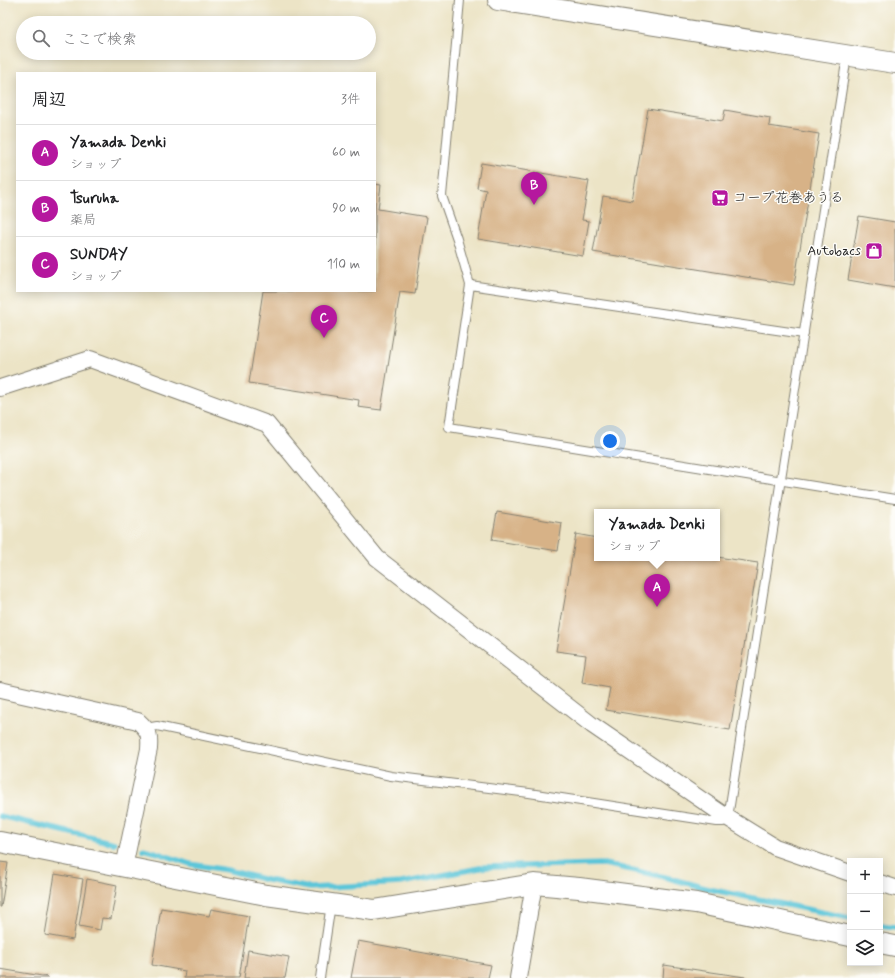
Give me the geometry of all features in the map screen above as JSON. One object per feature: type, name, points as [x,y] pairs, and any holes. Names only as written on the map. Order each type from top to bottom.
[{"type":"street","points":[[498,0],[895,63]]},
{"type":"street","points":[[0,388],[90,359],[267,424],[377,558],[592,725],[728,818],[775,847],[847,872]]},
{"type":"street","points":[[0,690],[138,721],[146,728],[150,736],[149,749],[124,867]]},
{"type":"street","points":[[0,842],[266,895],[374,910],[534,884],[580,888],[696,903],[847,935]]},
{"type":"street","points":[[518,978],[534,884]]},
{"type":"street","points":[[883,884],[895,888]]},
{"type":"street","points":[[883,944],[895,946]]},
{"type":"lane","points":[[460,0],[442,196],[457,239],[470,285],[448,427],[895,498]]},
{"type":"lane","points":[[146,728],[156,726],[391,776],[529,793],[717,822],[723,822],[728,818],[847,56]]},
{"type":"lane","points":[[470,285],[804,334]]},
{"type":"lane","points":[[320,978],[331,904]]},
{"type":"building","name":"コープ花巻あうる","points":[[648,109],[723,121],[725,110],[770,118],[769,126],[819,134],[794,285],[593,252],[603,196],[632,201]]},
{"type":"building","points":[[481,163],[589,181],[582,220],[589,221],[583,256],[478,239],[486,190],[477,188]]},
{"type":"building","points":[[376,184],[381,185],[378,209],[427,217],[415,294],[400,292],[381,410],[358,407],[359,400],[249,383],[263,292],[376,292]]},
{"type":"building","name":"Autobacs","points":[[859,216],[895,222],[895,288],[848,280]]},
{"type":"building","points":[[497,512],[562,523],[558,551],[492,540]]},
{"type":"building","points":[[576,534],[594,537],[594,561],[720,561],[720,557],[758,563],[730,730],[606,710],[610,688],[582,683],[586,655],[556,651]]},
{"type":"building","points":[[0,862],[8,863],[1,907],[0,907]]},
{"type":"building","points":[[55,874],[83,879],[73,940],[45,935]]},
{"type":"building","points":[[87,879],[117,885],[111,919],[102,918],[100,930],[79,926]]},
{"type":"building","points":[[161,908],[209,916],[211,909],[249,916],[239,978],[184,978],[185,971],[152,965]]},
{"type":"building","points":[[358,941],[491,965],[488,978],[351,978]]},
{"type":"building","points":[[248,950],[289,957],[285,978],[244,978]]},
{"type":"building","points":[[664,965],[745,977],[745,978],[663,978]]},
{"type":"building","points":[[0,969],[48,977],[48,978],[0,978]]},
{"type":"waterway","points":[[0,816],[114,843]]},
{"type":"waterway","points":[[143,849],[190,864],[227,870],[267,880],[310,888],[401,883],[485,867],[604,864],[665,877],[709,889],[847,917]]},
{"type":"waterway","points":[[883,925],[895,927]]},
{"type":"place","name":"コープ花巻あうる","points":[[720,198]]},
{"type":"place","name":"Tsuruha","points":[[534,205]]},
{"type":"place","name":"Autobacs","points":[[874,251]]},
{"type":"place","name":"SUNDAY","points":[[324,338]]},
{"type":"place","name":"Yamada Denki","points":[[657,607]]}]
